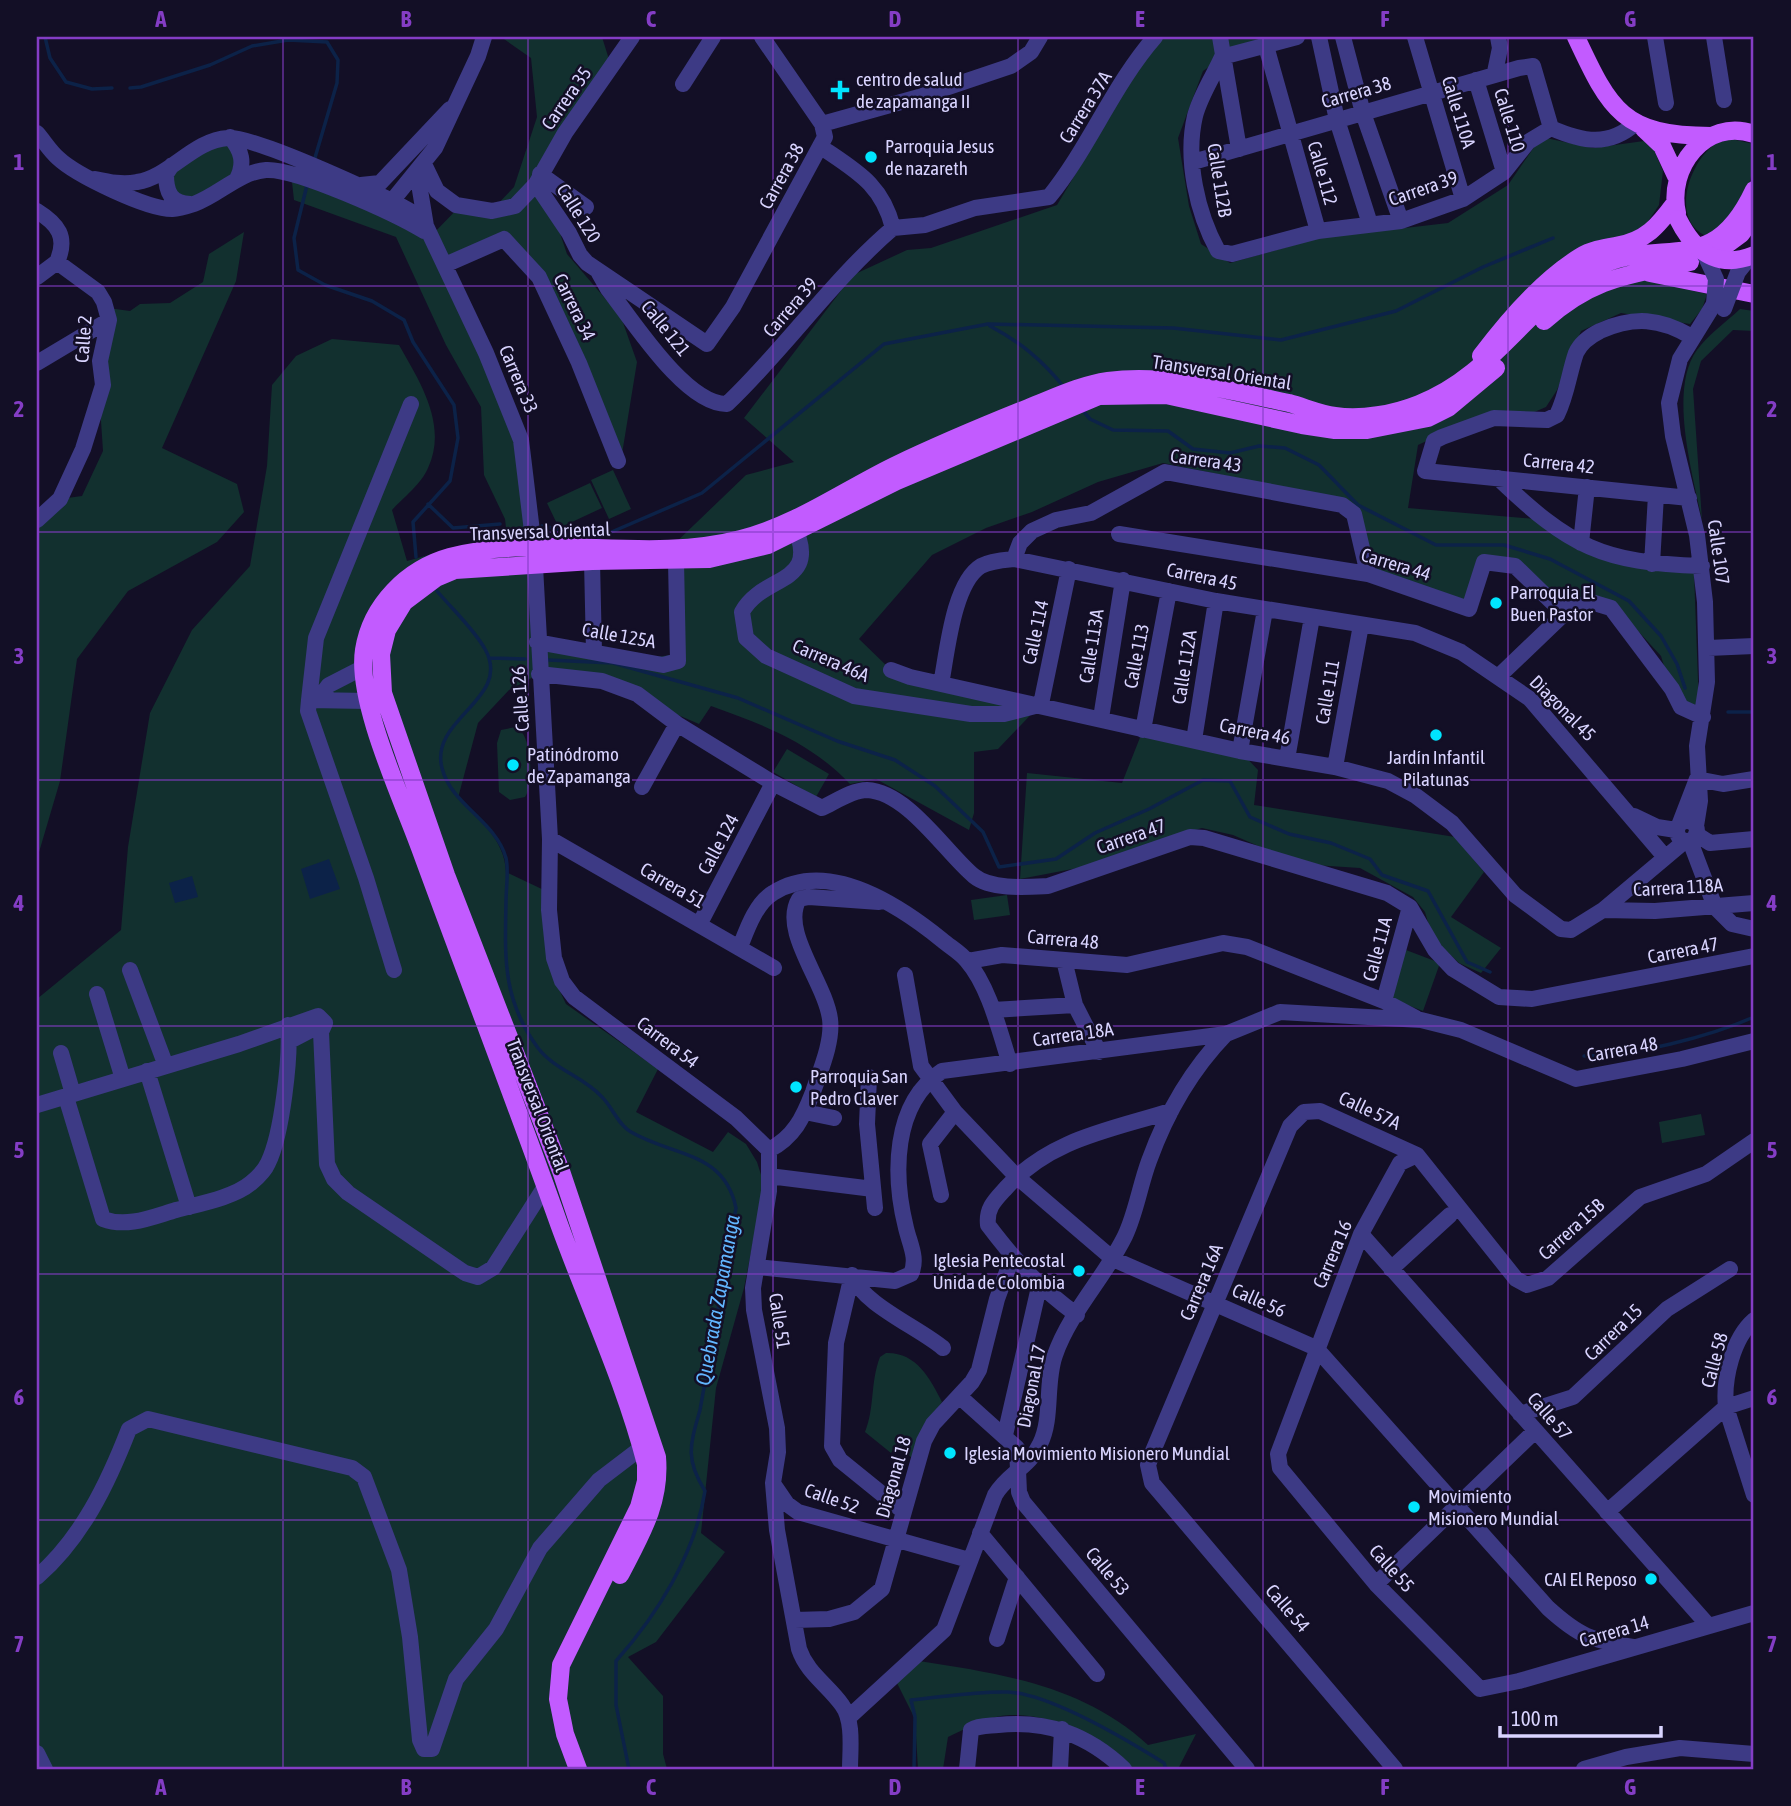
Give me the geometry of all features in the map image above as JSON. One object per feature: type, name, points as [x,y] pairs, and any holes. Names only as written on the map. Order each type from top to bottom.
[{"type":"main road","points":[[1577,37],[1602,92],[1625,117],[1683,136],[1711,136],[1750,127]]},
{"type":"main road","points":[[1636,122],[1662,146],[1676,176],[1675,203],[1678,219],[1690,243],[1704,253],[1721,259],[1752,256]]},
{"type":"main road","points":[[1676,176],[1696,146],[1711,136]]},
{"type":"main road","name":"Transversal Oriental","points":[[578,1769],[565,1734],[558,1699],[561,1665],[639,1507],[646,1481],[642,1448],[368,701],[364,652],[378,612],[388,597],[414,574],[453,557],[534,556],[695,547],[736,541],[795,527],[894,467],[1084,386],[1131,379],[1177,383],[1285,402],[1332,416],[1360,417],[1410,408],[1435,397],[1486,365],[1548,302],[1577,278],[1613,261],[1692,251],[1714,240],[1741,215],[1754,190]]},
{"type":"main road","points":[[1472,373],[1495,338],[1534,295],[1565,267],[1597,249],[1643,239],[1657,227],[1675,203]]},
{"type":"main road","name":"Transversal Oriental","points":[[590,1769],[569,1707],[571,1672],[652,1511],[658,1486],[657,1457],[561,1171],[442,862],[389,711],[380,673],[387,629],[395,614],[416,591],[455,570],[534,556],[592,561],[676,561],[742,553],[897,481],[1099,396],[1166,395],[1335,430],[1395,427],[1428,418],[1448,408],[1476,387],[1544,322],[1580,293],[1605,280],[1691,262],[1721,249],[1741,234],[1754,216]]},
{"type":"main road","points":[[1643,272],[1754,294]]},
{"type":"street","points":[[366,204],[392,201],[421,168],[445,128],[484,37]]},
{"type":"street","name":"Carrera 35","points":[[538,179],[632,37]]},
{"type":"street","points":[[683,84],[713,37]]},
{"type":"street","points":[[762,37],[822,124],[933,93],[1012,66],[1031,52],[1040,37]]},
{"type":"street","name":"Carrera 37A","points":[[893,228],[925,225],[975,208],[1049,197],[1072,169],[1091,132],[1154,37]]},
{"type":"street","points":[[1220,37],[1239,149]]},
{"type":"street","points":[[1223,57],[1297,37]]},
{"type":"street","points":[[1319,37],[1337,120],[1370,224]]},
{"type":"street","points":[[1343,37],[1363,113],[1401,221]]},
{"type":"street","name":"Calle 110A","points":[[1415,37],[1464,199]]},
{"type":"street","points":[[1495,72],[1500,48],[1498,37]]},
{"type":"street","points":[[1655,37],[1667,103]]},
{"type":"street","points":[[1714,37],[1724,100]]},
{"type":"street","name":"Calle 112","points":[[1265,46],[1318,231]]},
{"type":"street","name":"Calle 112B","points":[[1223,57],[1195,114],[1191,148],[1206,229],[1218,251],[1232,254],[1318,231]]},
{"type":"street","name":"Carrera 38","points":[[1193,162],[1476,80],[1495,72],[1532,66],[1551,128]]},
{"type":"street","name":"Calle 110","points":[[1476,80],[1504,172]]},
{"type":"street","points":[[94,179],[122,184],[140,182],[207,144],[230,137],[264,146],[293,167],[343,184],[380,183],[452,108]]},
{"type":"street","points":[[1551,128],[1584,140],[1620,137],[1636,122]]},
{"type":"street","name":"Carrera 38","points":[[707,344],[733,307],[821,147],[825,137],[822,124]]},
{"type":"street","name":"Carrera 39","points":[[1318,231],[1401,221],[1464,199],[1504,172],[1528,142],[1551,128]]},
{"type":"street","points":[[37,133],[59,159],[121,195],[173,209],[194,204],[237,179],[266,170],[293,167]]},
{"type":"street","points":[[230,137],[241,155],[242,169],[237,179]]},
{"type":"street","points":[[821,147],[865,176],[884,203],[893,228]]},
{"type":"street","points":[[172,165],[166,174],[169,196],[178,204],[194,204]]},
{"type":"street","points":[[421,168],[429,231]]},
{"type":"street","name":"Calle 120","points":[[421,168],[442,197],[456,205],[492,211],[515,206],[538,179],[580,256],[707,344]]},
{"type":"street","points":[[538,179],[586,207]]},
{"type":"street","points":[[343,184],[366,204],[429,231]]},
{"type":"street","name":"Carrera 33","points":[[343,184],[392,201],[410,211],[429,231],[516,423],[528,485],[534,556]]},
{"type":"street","points":[[37,211],[54,221],[62,235],[63,247],[57,262],[37,277]]},
{"type":"street","name":"Carrera 39","points":[[713,404],[727,404],[758,375],[867,251],[893,228]]},
{"type":"street","name":"Carrera 34","points":[[445,265],[505,239],[539,277],[579,363],[618,461]]},
{"type":"street","points":[[1704,253],[1716,279],[1719,306]]},
{"type":"street","name":"Calle 107","points":[[1715,907],[1688,833],[1700,801],[1697,746],[1703,717],[1707,648],[1702,566],[1689,498],[1673,436],[1669,403],[1680,359],[1692,337],[1719,306],[1738,272],[1752,256]]},
{"type":"street","name":"Calle 2","points":[[57,262],[98,292],[109,320],[100,361],[103,385],[83,449],[60,499]]},
{"type":"street","name":"Calle 121","points":[[597,269],[608,289],[686,386],[713,404]]},
{"type":"street","points":[[37,363],[109,320]]},
{"type":"street","name":"Carrera 42","points":[[1689,498],[1425,471],[1434,441],[1442,437],[1494,418],[1547,420],[1557,415],[1577,350],[1589,336],[1614,325],[1646,320],[1672,325],[1692,337]]},
{"type":"street","points":[[314,699],[316,638],[411,404]]},
{"type":"street","name":"Carrera 43","points":[[1014,559],[1020,543],[1032,531],[1056,520],[1091,513],[1165,472],[1342,505],[1354,514],[1368,574]]},
{"type":"street","points":[[1498,478],[1539,517],[1581,543],[1615,558],[1652,564],[1702,566]]},
{"type":"street","points":[[1581,543],[1587,487]]},
{"type":"street","points":[[1652,564],[1656,495]]},
{"type":"street","points":[[37,502],[60,499]]},
{"type":"street","points":[[37,520],[60,499]]},
{"type":"street","name":"Carrera 46A","points":[[795,527],[803,550],[800,563],[782,582],[755,597],[742,612],[746,638],[766,656],[832,688],[885,702],[971,714],[1004,714],[1041,704]]},
{"type":"street","name":"Carrera 44","points":[[1119,534],[1368,574],[1469,609],[1484,562],[1515,565],[1552,601],[1567,610]]},
{"type":"street","name":"Calle 126","points":[[534,556],[550,839],[549,910],[554,958]]},
{"type":"street","name":"Carrera 45","points":[[941,684],[957,604],[970,576],[982,565],[1014,559],[1216,601],[1415,633]]},
{"type":"street","points":[[592,561],[594,652]]},
{"type":"street","name":"Calle 125A","points":[[537,642],[663,665],[678,661],[676,561]]},
{"type":"street","name":"Calle 114","points":[[1041,704],[1069,569]]},
{"type":"street","name":"Calle 113A","points":[[1101,718],[1123,580]]},
{"type":"street","name":"Calle 113","points":[[1143,730],[1169,591]]},
{"type":"street","name":"Calle 112A","points":[[1194,740],[1216,601]]},
{"type":"street","points":[[1499,676],[1567,610],[1591,601],[1611,608],[1672,689],[1681,707],[1703,717]]},
{"type":"street","points":[[1240,751],[1265,610]]},
{"type":"street","points":[[1287,759],[1312,617]]},
{"type":"street","name":"Calle 111","points":[[1335,767],[1361,625]]},
{"type":"street","name":"Diagonal 45","points":[[1415,633],[1461,652],[1530,699],[1665,857]]},
{"type":"street","points":[[1707,648],[1754,646]]},
{"type":"street","points":[[364,667],[329,685],[314,699],[308,711],[366,878],[394,970]]},
{"type":"street","name":"Carrera 46","points":[[891,670],[1143,730],[1240,751],[1335,767],[1388,781],[1416,796],[1452,823],[1515,895],[1561,929],[1571,930],[1603,910]]},
{"type":"street","name":"Carrera 47","points":[[539,674],[602,681],[637,694],[677,724],[773,783],[822,808],[858,791],[869,790],[882,795],[924,823],[976,878],[992,882],[1026,887],[1048,886],[1190,838],[1204,838],[1387,893],[1410,907],[1435,950],[1453,969],[1499,997],[1532,999],[1754,957]]},
{"type":"street","points":[[314,699],[333,702],[368,701]]},
{"type":"street","points":[[642,787],[677,724]]},
{"type":"street","points":[[1697,779],[1723,784],[1754,779]]},
{"type":"street","name":"Calle 124","points":[[699,925],[773,783]]},
{"type":"street","name":"Diagonal 45","points":[[1629,813],[1657,827],[1688,833],[1710,843],[1754,839]]},
{"type":"street","points":[[1603,910],[1665,857],[1688,833]]},
{"type":"street","name":"Carrera 51","points":[[550,839],[774,968]]},
{"type":"street","points":[[740,947],[760,906],[770,894],[790,884],[835,884],[892,903],[968,961],[993,1010],[1010,1064]]},
{"type":"street","points":[[769,1150],[793,1134],[805,1112],[831,1032],[822,989],[794,931],[794,907],[800,899],[808,897],[892,903]]},
{"type":"street","name":"Carrera 118A","points":[[1603,910],[1715,907],[1754,903]]},
{"type":"street","name":"Calle 11A","points":[[1384,1001],[1410,907]]},
{"type":"street","points":[[1715,907],[1732,923],[1754,929]]},
{"type":"street","name":"Carrera 48","points":[[968,961],[1002,954],[1127,965],[1223,943],[1247,947],[1384,1001],[1421,1020]]},
{"type":"street","name":"Carrera 54","points":[[554,958],[562,981],[574,997],[736,1118],[769,1150]]},
{"type":"street","points":[[1064,960],[1075,1005],[1099,1052]]},
{"type":"street","points":[[130,970],[166,1066]]},
{"type":"street","name":"Calle 56","points":[[905,975],[921,1066],[955,1112],[1016,1176],[1113,1259],[1316,1348],[1570,1628],[1593,1641],[1633,1647]]},
{"type":"street","points":[[97,994],[123,1079]]},
{"type":"street","points":[[993,1010],[1075,1005]]},
{"type":"street","name":"Carrera 48","points":[[1226,1034],[1280,1012],[1421,1020],[1461,1030],[1576,1079],[1682,1059],[1754,1041]]},
{"type":"street","points":[[37,1105],[239,1044],[314,1027],[327,1164],[334,1179],[348,1193],[465,1273],[478,1277],[493,1268],[546,1185]]},
{"type":"street","points":[[61,1053],[103,1219],[116,1223],[140,1221],[249,1185],[268,1163],[289,1033]]},
{"type":"street","name":"Carrera 18A","points":[[929,1080],[942,1071],[1226,1034]]},
{"type":"street","name":"Diagonal 17","points":[[848,1718],[944,1630],[969,1560],[1000,1487],[1020,1471],[1036,1453],[1042,1440],[1054,1357],[1063,1336],[1113,1259],[1126,1233],[1149,1160],[1171,1111],[1204,1057],[1226,1034]]},
{"type":"street","points":[[147,1071],[189,1207]]},
{"type":"street","points":[[869,1077],[867,1124],[875,1208]]},
{"type":"street","points":[[757,1267],[904,1279],[911,1275],[916,1263],[903,1214],[899,1160],[909,1108],[929,1080]]},
{"type":"street","points":[[1077,1315],[1038,1287],[1012,1258],[988,1225],[990,1205],[1016,1176],[1061,1144],[1171,1111]]},
{"type":"street","name":"Calle 57A","points":[[1304,1112],[1320,1111],[1417,1155]]},
{"type":"street","points":[[805,1112],[834,1118]]},
{"type":"street","points":[[941,1195],[930,1144],[955,1112]]},
{"type":"street","name":"Carrera 16A","points":[[1149,1475],[1153,1451],[1290,1126],[1304,1112]]},
{"type":"street","name":"Carrera 15B","points":[[1417,1155],[1516,1279],[1532,1285],[1548,1279],[1640,1197],[1706,1174],[1754,1141]]},
{"type":"street","name":"Calle 51","points":[[769,1150],[769,1176],[754,1310],[777,1428],[778,1452],[773,1483],[777,1530],[804,1663],[842,1705],[848,1718]]},
{"type":"street","name":"Carrera 16","points":[[1278,1462],[1316,1348],[1361,1234],[1400,1164],[1417,1155]]},
{"type":"street","points":[[769,1176],[873,1189]]},
{"type":"street","points":[[1391,1269],[1450,1215]]},
{"type":"street","points":[[526,1220],[543,1217],[559,1224]]},
{"type":"street","name":"Calle 57","points":[[1361,1234],[1708,1625]]},
{"type":"street","name":"Diagonal 18","points":[[795,1620],[829,1619],[854,1612],[882,1589],[924,1441],[933,1424],[979,1370],[997,1299],[1012,1258]]},
{"type":"street","name":"Carrera 15","points":[[1520,1414],[1573,1397],[1667,1309],[1730,1269]]},
{"type":"street","points":[[852,1275],[864,1296],[923,1331],[943,1348]]},
{"type":"street","points":[[852,1275],[836,1343],[832,1446],[840,1460],[903,1511]]},
{"type":"street","points":[[1005,1436],[1038,1287]]},
{"type":"street","name":"Calle 58","points":[[1753,1486],[1726,1407],[1725,1395],[1734,1352],[1745,1328],[1754,1320]]},
{"type":"street","name":"Calle 53","points":[[959,1396],[1017,1448],[1019,1492],[1023,1502],[1247,1769]]},
{"type":"street","points":[[1607,1512],[1726,1407],[1754,1398]]},
{"type":"street","points":[[37,1577],[68,1544],[87,1518],[118,1460],[129,1429],[148,1419],[352,1468],[364,1478],[399,1570],[410,1637],[420,1740],[424,1749],[432,1749],[456,1679],[496,1629],[540,1548],[604,1475],[642,1448]]},
{"type":"street","points":[[1376,1584],[1535,1431]]},
{"type":"street","name":"Calle 55","points":[[1278,1462],[1376,1584],[1472,1683],[1486,1689]]},
{"type":"street","name":"Calle 54","points":[[1149,1475],[1152,1483],[1395,1769]]},
{"type":"street","name":"Calle 52","points":[[773,1483],[787,1504],[798,1511],[969,1560]]},
{"type":"street","points":[[981,1533],[1097,1674]]},
{"type":"street","points":[[997,1639],[1017,1577]]},
{"type":"street","name":"Carrera 14","points":[[1486,1689],[1754,1613]]},
{"type":"street","points":[[848,1718],[850,1769]]},
{"type":"street","points":[[967,1769],[971,1730],[1015,1723],[1062,1729],[1101,1748],[1124,1769]]},
{"type":"street","points":[[1060,1769],[1062,1729]]},
{"type":"street","points":[[1101,1748],[1101,1769]]},
{"type":"street","points":[[1584,1769],[1626,1757],[1679,1748],[1754,1755]]},
{"type":"street","points":[[37,1753],[45,1769]]},
{"type":"street","points":[[1734,1753],[1739,1769]]},
{"type":"green space","points":[[501,37],[602,37],[612,69],[540,174],[567,254],[621,317],[637,362],[621,460],[560,321],[504,240],[446,265],[516,423],[537,647],[613,663],[670,655],[669,549],[746,475],[794,462],[744,418],[853,275],[907,250],[931,248],[1057,205],[1157,37],[1291,37],[1223,57],[1203,71],[1178,138],[1189,206],[1201,244],[1230,263],[1319,238],[1448,223],[1508,185],[1541,137],[1593,148],[1644,141],[1654,150],[1663,171],[1659,205],[1643,229],[1648,281],[1707,294],[1702,309],[1690,324],[1621,313],[1581,331],[1557,390],[1546,407],[1532,413],[1471,420],[1418,445],[1408,508],[1536,519],[1562,534],[1694,573],[1699,707],[1681,701],[1668,679],[1661,656],[1627,619],[1568,602],[1486,558],[1466,604],[1378,572],[1342,499],[1163,463],[1098,482],[1032,512],[986,528],[932,555],[859,639],[891,670],[1041,704],[998,749],[974,752],[974,813],[969,830],[876,779],[850,784],[819,757],[785,736],[711,706],[699,724],[650,703],[637,694],[539,674],[509,690],[478,723],[458,798],[496,840],[505,860],[506,872],[546,891],[556,983],[566,1004],[658,1069],[636,1112],[713,1152],[728,1132],[746,1144],[757,1162],[762,1178],[762,1196],[744,1288],[716,1388],[701,1533],[725,1552],[656,1642],[628,1657],[663,1696],[663,1754],[667,1769],[37,1769],[37,999],[121,930],[128,847],[150,713],[192,630],[250,566],[267,466],[272,385],[296,356],[332,339],[399,345],[415,374],[429,404],[435,436],[433,452],[425,474],[392,510],[407,561],[460,546],[508,545],[505,519],[484,475],[481,407],[446,345],[396,237],[294,200],[291,173],[431,236],[463,203],[492,210],[514,187],[537,117],[531,58]]},
{"type":"green space","points":[[1731,139],[1754,144],[1752,174],[1738,206],[1709,237],[1697,230],[1689,219],[1687,192],[1697,165],[1705,153],[1715,144]]},
{"type":"green space","points":[[224,142],[233,148],[235,160],[231,177],[196,197],[188,197],[174,191],[174,169]]},
{"type":"green space","points":[[244,232],[236,281],[162,448],[237,484],[244,512],[217,542],[128,591],[77,659],[60,781],[37,859],[37,520],[60,499],[82,496],[103,451],[98,376],[108,308],[130,311],[140,304],[170,303],[203,282],[209,254]]},
{"type":"green space","points":[[1740,309],[1754,311],[1754,331],[1733,330],[1701,361],[1693,389],[1702,520],[1685,433],[1684,387],[1697,350]]},
{"type":"green space","points":[[613,470],[631,509],[609,519],[591,480]]},
{"type":"green space","points":[[590,483],[602,508],[559,528],[547,503]]},
{"type":"green space","name":"Patinódromo de Zapamanga","points":[[516,727],[521,731],[528,749],[530,782],[525,797],[510,800],[499,792],[497,743],[501,730]]},
{"type":"green space","points":[[1143,730],[1240,751],[1258,770],[1254,805],[1455,837],[1484,872],[1451,917],[1501,948],[1481,973],[1459,963],[1441,946],[1430,929],[1425,912],[1413,897],[1360,868],[1314,865],[1272,852],[1233,835],[1202,828],[1174,836],[1130,858],[1020,879],[1027,773],[1122,783]]},
{"type":"green space","points":[[787,749],[829,774],[816,797],[773,772]]},
{"type":"green space","points":[[1007,895],[1010,915],[974,920],[971,900]]},
{"type":"green space","points":[[1406,950],[1440,963],[1423,1011],[1389,998]]},
{"type":"green space","points":[[1701,1114],[1705,1135],[1662,1143],[1659,1122]]},
{"type":"green space","points":[[886,1353],[906,1357],[921,1368],[942,1402],[928,1421],[914,1460],[897,1444],[891,1453],[865,1432],[877,1367],[880,1357]]},
{"type":"green space","points":[[919,1661],[981,1671],[1070,1696],[1123,1725],[1148,1745],[1196,1734],[1178,1769],[1133,1769],[1107,1748],[1076,1730],[1043,1719],[1002,1716],[978,1723],[948,1737],[943,1769],[918,1769],[915,1719],[896,1681]]},
{"type":"water","points":[[329,859],[340,889],[310,899],[301,869]]},
{"type":"water","points":[[192,876],[198,897],[175,903],[169,883]]},
{"type":"waterway","name":"Quebrada Zapamanga","points":[[45,37],[50,58],[66,82],[92,89],[112,88]]},
{"type":"waterway","name":"Quebrada Zapamanga","points":[[130,88],[210,65],[252,46],[288,40],[327,42],[338,60],[337,83],[314,161]]},
{"type":"waterway","name":"Quebrada Zapamanga","points":[[307,185],[294,238],[298,270],[325,285],[372,301],[404,320],[413,342],[454,405],[458,438],[450,481],[413,522],[416,557]]},
{"type":"waterway","points":[[542,526],[600,537],[702,493],[884,344],[988,324],[1173,328],[1281,340],[1396,311],[1483,267],[1553,238]]},
{"type":"waterway","points":[[990,326],[1030,352],[1063,386]]},
{"type":"waterway","points":[[1084,412],[1090,419],[1113,430],[1168,431],[1193,449],[1230,453],[1259,446],[1285,448],[1319,465],[1358,505],[1436,545],[1504,545],[1550,559],[1629,601],[1661,636],[1677,664],[1685,688]]},
{"type":"waterway","points":[[428,504],[453,528],[500,524]]},
{"type":"waterway","name":"Quebrada Zapamanga","points":[[437,591],[480,641],[491,666],[488,682],[480,695],[447,735],[441,751],[442,768],[454,792],[493,834],[506,858],[508,978],[526,1030],[545,1056],[594,1089],[626,1129],[709,1165],[730,1189],[736,1208],[692,1443],[694,1470],[705,1491],[700,1514],[693,1538],[673,1582],[616,1661],[616,1705],[629,1769]]},
{"type":"waterway","points":[[489,658],[525,659]]},
{"type":"waterway","points":[[548,660],[613,663],[738,698],[837,741],[895,760],[935,786],[983,832],[999,867],[1056,859],[1095,833],[1149,809],[1203,780],[1230,781],[1250,817],[1289,834],[1331,843],[1370,859],[1382,875],[1428,891],[1467,962],[1490,972]]},
{"type":"waterway","points":[[1728,712],[1754,712]]},
{"type":"waterway","points":[[1584,1056],[1625,1053],[1670,1044],[1715,1032],[1754,1017]]},
{"type":"waterway","points":[[914,1769],[915,1717],[911,1700],[996,1692],[1026,1695],[1066,1709],[1148,1753],[1164,1763],[1166,1769]]},
{"type":"place","name":"centro de salud de zapamanga II","points":[[840,90]]},
{"type":"place","name":"Parroquia Jesus de nazareth","points":[[871,157]]},
{"type":"place","name":"Parroquia El Buen Pastor","points":[[1496,603]]},
{"type":"place","name":"Jardín Infantil Pilatunas","points":[[1436,735]]},
{"type":"place","name":"Patinódromo de Zapamanga","points":[[513,765]]},
{"type":"place","name":"Parroquia San Pedro Claver","points":[[796,1087]]},
{"type":"place","name":"Iglesia Pentecostal Unida de Colombia","points":[[1079,1271]]},
{"type":"place","name":"Iglesia Movimiento Misionero Mundial","points":[[950,1453]]},
{"type":"place","name":"Movimiento Misionero Mundial","points":[[1414,1507]]},
{"type":"place","name":"CAI El Reposo","points":[[1651,1579]]}]
